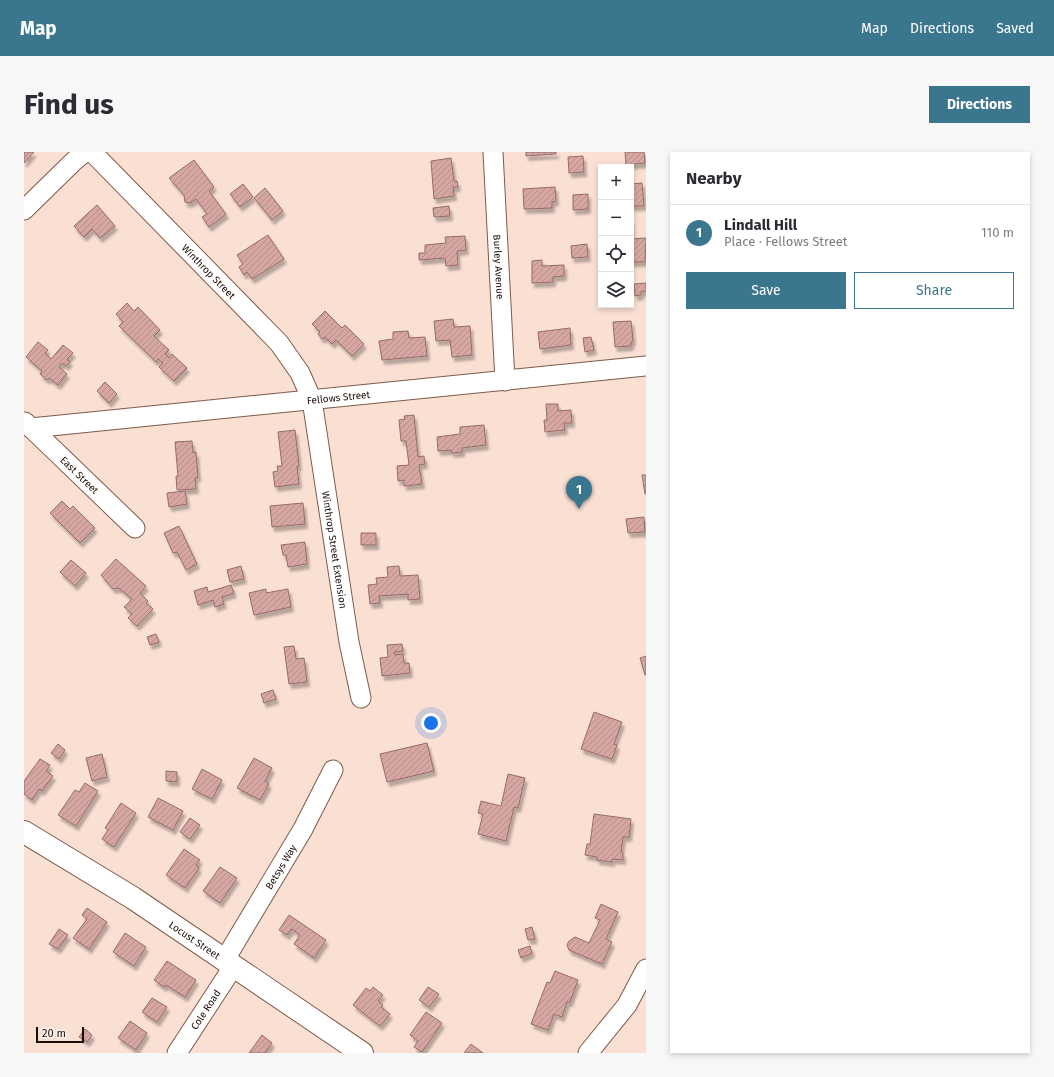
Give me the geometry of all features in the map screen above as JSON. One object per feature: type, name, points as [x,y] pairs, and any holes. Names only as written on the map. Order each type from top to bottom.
[{"type":"main road","name":"Locust Street","points":[[24,832],[133,898],[362,1053]]},
{"type":"street","points":[[24,210],[85,152]]},
{"type":"street","name":"Winthrop Street","points":[[92,152],[279,343],[300,372],[312,400]]},
{"type":"street","name":"Burley Avenue","points":[[493,152],[505,381]]},
{"type":"street","name":"Fellows Street","points":[[27,425],[312,400],[646,366]]},
{"type":"street","name":"Winthrop Street Extension","points":[[312,400],[349,642],[361,698]]},
{"type":"street","name":"East Street","points":[[27,425],[135,528]]},
{"type":"street","name":"Betsys Way","points":[[229,964],[303,829],[333,770]]},
{"type":"street","name":"Cole Road","points":[[177,1053],[229,964]]},
{"type":"street","points":[[588,1053],[627,1005],[646,969]]},
{"type":"building","points":[[24,152],[34,152],[24,163]]},
{"type":"building","points":[[526,152],[556,152],[556,154],[526,156]]},
{"type":"building","points":[[625,152],[644,152],[645,163],[626,164]]},
{"type":"building","points":[[583,156],[584,172],[569,173],[568,157]]},
{"type":"building","points":[[451,158],[454,181],[457,181],[458,187],[453,187],[454,196],[434,199],[431,161]]},
{"type":"building","points":[[194,160],[214,187],[209,191],[226,214],[209,227],[202,217],[207,214],[196,199],[190,203],[185,202],[184,195],[169,178]]},
{"type":"building","points":[[642,183],[644,206],[634,206],[634,184]]},
{"type":"building","points":[[243,184],[253,197],[240,207],[230,194]]},
{"type":"building","points":[[555,187],[556,201],[552,202],[552,208],[524,209],[523,189]]},
{"type":"building","points":[[265,188],[283,211],[272,220],[254,198]]},
{"type":"building","points":[[588,194],[588,209],[573,210],[573,195]]},
{"type":"building","points":[[97,205],[115,226],[100,238],[92,229],[84,237],[74,226]]},
{"type":"building","points":[[449,206],[450,216],[434,217],[433,208]]},
{"type":"building","points":[[268,235],[284,259],[252,279],[247,272],[244,275],[239,267],[243,264],[237,255]]},
{"type":"building","points":[[465,236],[466,250],[457,251],[458,265],[446,266],[445,258],[419,260],[419,253],[425,253],[425,245],[446,243],[445,237]]},
{"type":"building","points":[[646,238],[645,262],[634,262],[634,239]]},
{"type":"building","points":[[587,244],[588,257],[572,258],[571,246]]},
{"type":"building","points":[[542,260],[542,266],[564,265],[564,276],[553,277],[553,282],[532,283],[532,261]]},
{"type":"building","points":[[646,283],[646,291],[641,292],[641,295],[635,296],[634,284]]},
{"type":"building","points":[[127,303],[134,311],[138,307],[160,330],[154,336],[169,350],[165,354],[169,358],[172,354],[187,368],[174,381],[159,367],[163,363],[158,359],[156,362],[119,326],[123,322],[116,314]]},
{"type":"building","points":[[325,311],[342,328],[345,325],[364,344],[352,356],[336,340],[332,344],[325,337],[322,339],[318,334],[320,332],[312,324]]},
{"type":"building","points":[[453,319],[454,327],[470,326],[472,355],[452,357],[450,340],[436,341],[434,321]]},
{"type":"building","points":[[631,321],[633,341],[631,342],[631,346],[615,347],[613,322]]},
{"type":"building","points":[[570,328],[571,345],[540,349],[538,332]]},
{"type":"building","points":[[408,331],[409,338],[425,337],[427,356],[382,360],[379,341],[393,339],[393,332]]},
{"type":"building","points":[[591,337],[594,350],[585,352],[583,338]]},
{"type":"building","points":[[38,342],[48,350],[45,353],[51,359],[63,345],[73,353],[67,359],[70,362],[66,366],[62,363],[59,367],[67,374],[58,385],[49,378],[47,380],[40,374],[42,371],[26,357]]},
{"type":"building","points":[[105,382],[117,394],[109,403],[97,391]]},
{"type":"building","points":[[546,404],[558,404],[558,411],[571,410],[572,423],[564,423],[565,430],[545,432],[544,420],[547,420]]},
{"type":"building","points":[[414,415],[418,457],[424,456],[425,464],[419,465],[422,484],[404,486],[404,480],[398,481],[397,466],[409,465],[406,441],[401,441],[399,420],[405,419],[404,416]]},
{"type":"building","points":[[484,425],[486,445],[462,448],[462,452],[452,453],[451,450],[438,451],[437,437],[460,434],[460,427]]},
{"type":"building","points":[[295,430],[299,466],[297,466],[299,484],[275,487],[273,472],[278,471],[277,466],[282,466],[278,432]]},
{"type":"building","points":[[192,441],[193,453],[196,452],[198,477],[195,478],[196,489],[177,490],[176,476],[178,476],[175,442]]},
{"type":"building","points":[[642,475],[646,475],[646,494],[645,494]]},
{"type":"building","points":[[185,491],[187,504],[169,507],[167,493]]},
{"type":"building","points":[[62,501],[70,509],[73,506],[95,528],[80,543],[50,513]]},
{"type":"building","points":[[303,503],[305,524],[272,527],[270,506]]},
{"type":"building","points":[[644,517],[645,532],[628,533],[626,519]]},
{"type":"building","points":[[179,526],[197,564],[186,570],[177,552],[173,553],[164,533]]},
{"type":"building","points":[[361,533],[376,533],[376,545],[361,545]]},
{"type":"building","points":[[305,542],[307,564],[288,567],[286,555],[283,555],[281,545]]},
{"type":"building","points":[[116,559],[146,586],[140,593],[148,601],[146,603],[153,609],[137,626],[128,618],[132,614],[124,607],[132,599],[119,588],[113,589],[101,575]]},
{"type":"building","points":[[71,560],[86,573],[75,586],[60,572]]},
{"type":"building","points":[[241,566],[244,579],[230,582],[227,570]]},
{"type":"building","points":[[399,566],[400,576],[418,575],[420,599],[408,600],[408,594],[379,596],[380,603],[370,604],[368,585],[377,584],[376,578],[388,577],[387,567]]},
{"type":"building","points":[[231,585],[234,593],[222,597],[224,604],[215,607],[213,600],[198,605],[194,591],[207,587],[208,592]]},
{"type":"building","points":[[266,589],[266,593],[288,589],[291,607],[254,615],[249,593]]},
{"type":"building","points":[[156,634],[159,642],[150,645],[147,637]]},
{"type":"building","points":[[402,644],[403,651],[394,652],[395,655],[403,654],[404,663],[409,663],[410,673],[382,676],[380,658],[388,657],[387,645]]},
{"type":"building","points":[[294,646],[296,659],[304,658],[307,682],[289,684],[284,647]]},
{"type":"building","points":[[646,656],[646,674],[645,675],[640,658]]},
{"type":"building","points":[[273,690],[276,699],[264,703],[261,694]]},
{"type":"building","points":[[594,712],[622,722],[614,744],[617,745],[612,759],[581,749]]},
{"type":"building","points":[[427,743],[434,771],[387,782],[380,754]]},
{"type":"building","points":[[58,744],[65,750],[59,759],[51,753]]},
{"type":"building","points":[[102,754],[107,777],[92,781],[86,758]]},
{"type":"building","points":[[254,758],[272,768],[265,781],[269,784],[260,800],[237,788]]},
{"type":"building","points":[[40,759],[50,765],[46,771],[53,776],[42,791],[39,789],[32,800],[24,794],[24,781]]},
{"type":"building","points":[[202,769],[222,780],[212,799],[192,789]]},
{"type":"building","points":[[166,771],[177,772],[177,782],[166,781]]},
{"type":"building","points":[[508,774],[525,778],[518,808],[514,807],[506,841],[478,834],[483,814],[478,813],[481,801],[501,806]]},
{"type":"building","points":[[85,783],[98,791],[76,826],[58,815],[75,790],[79,792]]},
{"type":"building","points":[[158,798],[183,811],[173,830],[148,817]]},
{"type":"building","points":[[121,803],[136,813],[114,847],[102,839],[108,830],[105,828]]},
{"type":"building","points":[[594,814],[631,819],[629,837],[623,837],[621,852],[623,853],[623,860],[612,859],[612,862],[597,860],[597,857],[585,855],[587,844],[590,844]]},
{"type":"building","points":[[190,818],[200,825],[190,839],[180,832]]},
{"type":"building","points":[[184,849],[200,860],[196,865],[199,868],[185,888],[166,875]]},
{"type":"building","points":[[220,867],[237,878],[220,903],[203,891]]},
{"type":"building","points":[[601,904],[618,912],[606,939],[612,942],[602,964],[569,950],[567,945],[569,941],[575,937],[589,943],[600,920],[595,918]]},
{"type":"building","points":[[87,908],[107,922],[89,949],[73,938],[87,919],[82,915]]},
{"type":"building","points":[[289,915],[326,940],[314,958],[294,944],[300,935],[292,929],[287,935],[279,930]]},
{"type":"building","points":[[532,927],[535,939],[528,940],[525,929]]},
{"type":"building","points":[[59,929],[68,935],[58,949],[49,944]]},
{"type":"building","points":[[125,933],[146,947],[134,966],[113,952]]},
{"type":"building","points":[[530,946],[532,953],[521,958],[518,950]]},
{"type":"building","points":[[167,961],[196,980],[185,997],[166,985],[164,987],[154,980]]},
{"type":"building","points":[[555,971],[578,980],[570,1002],[567,1002],[562,1017],[554,1014],[548,1030],[531,1024],[547,982],[550,983]]},
{"type":"building","points":[[373,987],[383,995],[378,1001],[383,1005],[381,1007],[390,1014],[380,1026],[353,1005],[366,988],[370,991]]},
{"type":"building","points":[[428,987],[439,994],[429,1007],[419,1000]]},
{"type":"building","points":[[152,998],[167,1007],[157,1022],[142,1012]]},
{"type":"building","points":[[426,1012],[442,1023],[422,1052],[414,1047],[418,1041],[410,1035]]},
{"type":"building","points":[[130,1021],[147,1033],[136,1050],[118,1038]]},
{"type":"building","points":[[85,1029],[92,1035],[87,1042],[79,1037]]},
{"type":"building","points":[[262,1035],[272,1043],[265,1053],[249,1053]]},
{"type":"building","points":[[471,1044],[483,1053],[464,1053]]},
{"type":"place","name":"Lindall Hill","points":[[579,509]]}]
